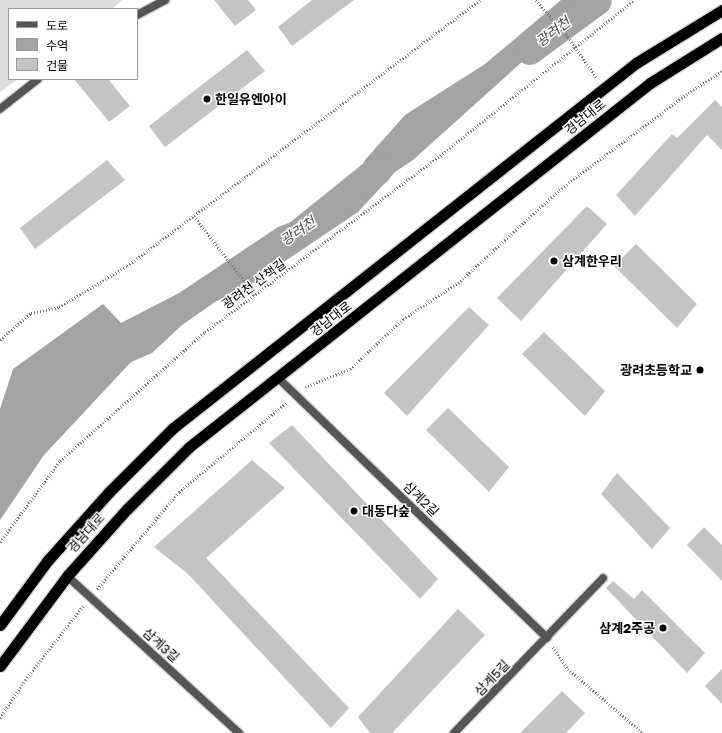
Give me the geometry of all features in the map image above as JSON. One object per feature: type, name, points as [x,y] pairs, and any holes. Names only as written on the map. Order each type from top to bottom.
[{"type":"highway","name":"경남대로","points":[[0,625],[48,560],[109,492],[173,428],[636,63],[722,10]]},
{"type":"highway","name":"경남대로","points":[[0,666],[67,576],[127,509],[189,447],[650,83],[722,38]]},
{"type":"street","points":[[138,14],[165,0]]},
{"type":"street","points":[[0,109],[37,80]]},
{"type":"street","name":"삼계2길","points":[[278,378],[547,638]]},
{"type":"street","name":"삼계3길","points":[[67,576],[239,733]]},
{"type":"street","name":"삼계5길","points":[[454,733],[547,638],[603,578]]},
{"type":"path","points":[[0,340],[31,313],[59,308],[127,266],[480,0]]},
{"type":"path","points":[[536,0],[568,37],[604,88]]},
{"type":"path","name":"광려천 산책길","points":[[0,542],[60,461],[205,332],[256,296],[447,150],[621,8],[634,0]]},
{"type":"path","points":[[0,718],[25,680],[90,597],[179,492],[309,383],[350,369],[402,319],[458,283],[559,190],[688,93],[722,71]]},
{"type":"path","points":[[194,216],[256,296]]},
{"type":"path","points":[[547,638],[568,669],[643,733]]},
{"type":"shaded area","points":[[0,0],[122,0],[113,8],[8,8],[8,80],[17,80],[0,92]]},
{"type":"water","points":[[561,0],[591,0],[413,160],[395,172],[358,212],[251,284],[215,302],[182,325],[152,353],[131,362],[44,455],[0,520],[0,409],[13,369],[103,304],[121,323],[179,293],[278,227],[339,204],[355,184],[365,160],[405,115],[485,64]]},
{"type":"building","points":[[214,0],[248,0],[256,10],[235,26]]},
{"type":"building","points":[[312,0],[354,0],[292,46],[278,27]]},
{"type":"building","name":"한일유엔아이","points":[[247,50],[265,71],[165,147],[149,126]]},
{"type":"building","points":[[75,80],[109,80],[130,106],[109,122]]},
{"type":"building","points":[[715,100],[722,107],[722,150],[707,135],[635,216],[616,195],[672,134],[677,138]]},
{"type":"building","points":[[107,160],[125,180],[35,249],[20,228]]},
{"type":"building","name":"삼계한우리","points":[[587,206],[607,224],[521,321],[497,298]]},
{"type":"building","name":"삼계한우리","points":[[636,244],[697,304],[677,328],[614,266]]},
{"type":"building","points":[[469,307],[489,325],[407,416],[384,393]]},
{"type":"building","points":[[544,332],[605,391],[585,416],[522,354]]},
{"type":"building","points":[[448,408],[509,467],[489,492],[426,430]]},
{"type":"building","name":"대동다숲","points":[[292,425],[438,579],[420,599],[269,443]]},
{"type":"building","points":[[252,460],[285,488],[206,558],[349,708],[331,728],[188,574],[154,547]]},
{"type":"building","points":[[617,473],[670,528],[652,549],[601,494]]},
{"type":"building","points":[[704,527],[722,545],[722,581],[687,545]]},
{"type":"building","name":"삼계2주공","points":[[613,581],[634,599],[642,590],[705,653],[687,673],[606,588]]},
{"type":"building","points":[[458,609],[485,635],[392,733],[370,733],[358,717]]},
{"type":"building","points":[[722,669],[722,704],[705,686]]},
{"type":"building","points":[[562,691],[585,713],[566,733],[520,733]]},
{"type":"waterway","name":"광려천","points":[[529,50],[597,0]]},
{"type":"waterway","name":"광려천","points":[[300,232],[377,170]]},
{"type":"place","name":"한일유엔아이","points":[[207,99]]},
{"type":"place","name":"삼계한우리","points":[[554,261]]},
{"type":"place","name":"광려초등학교","points":[[700,370]]},
{"type":"place","name":"대동다숲","points":[[354,511]]},
{"type":"place","name":"삼계2주공","points":[[663,628]]}]
